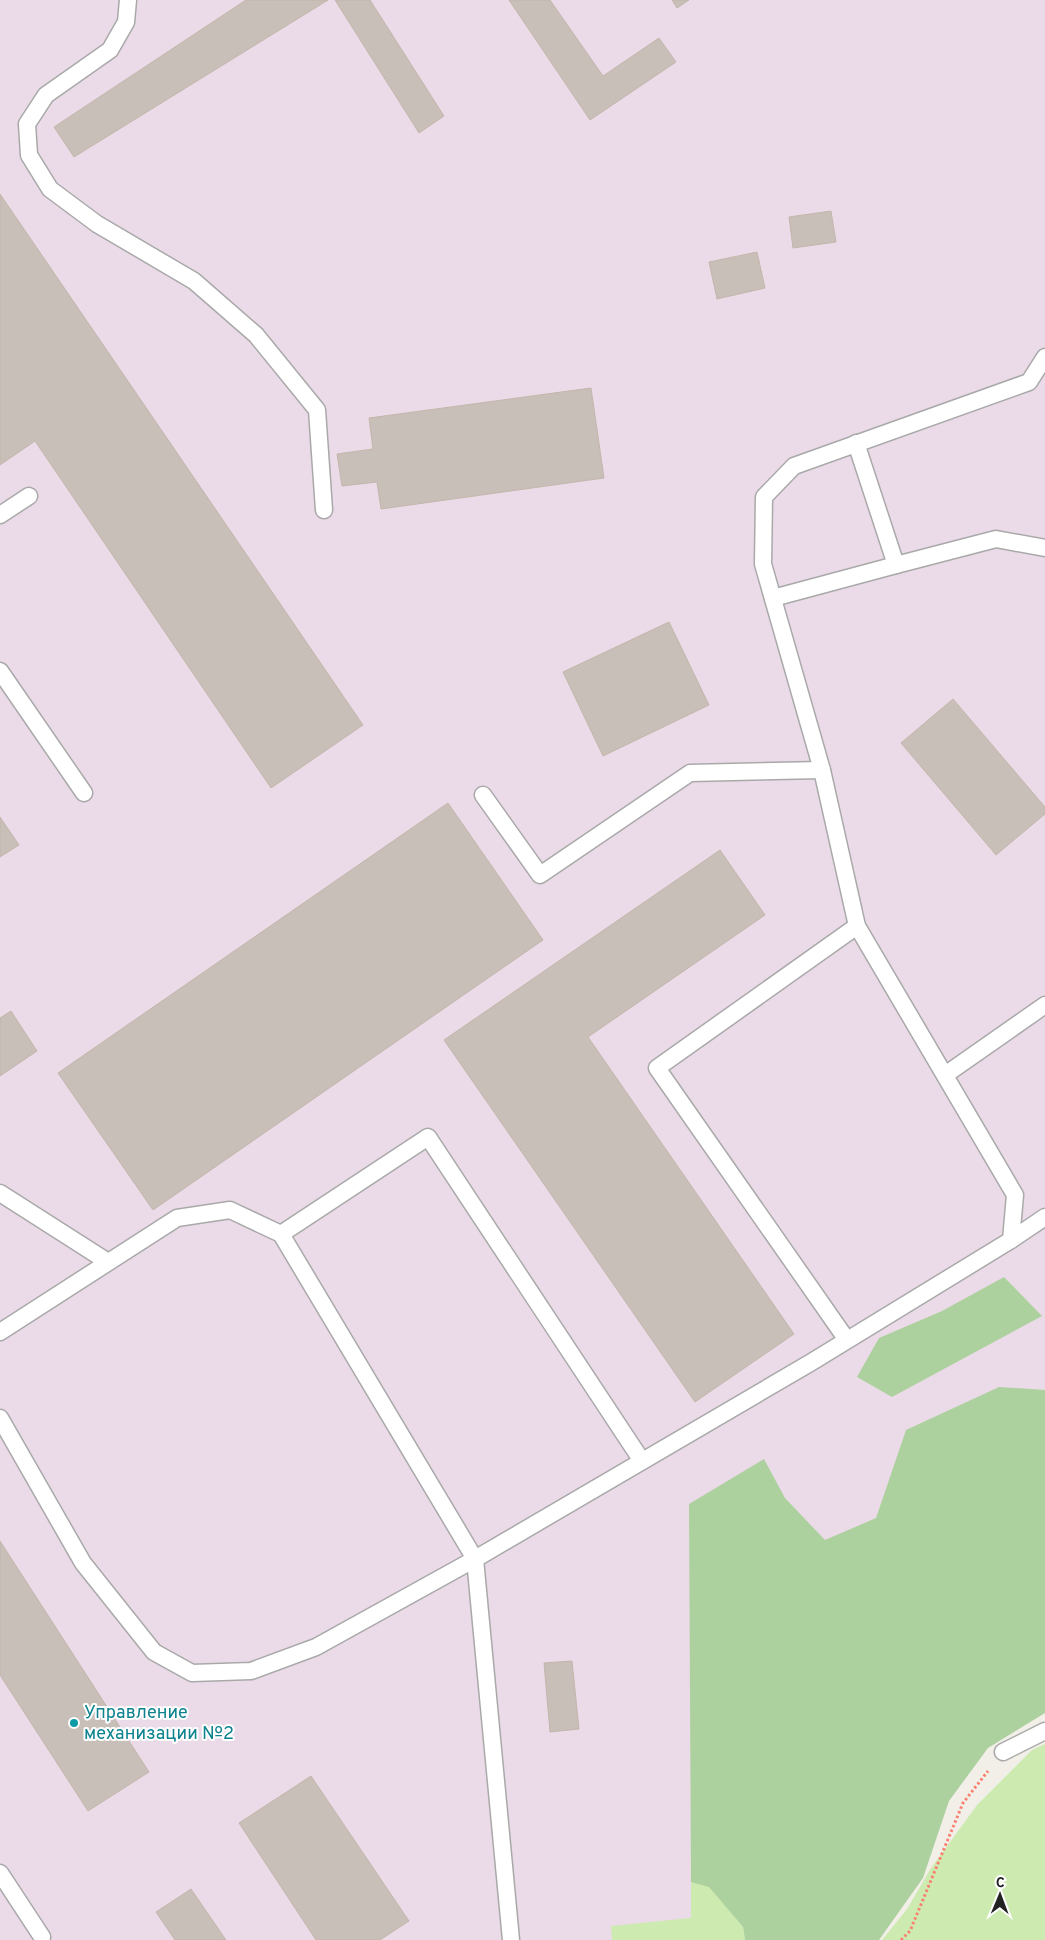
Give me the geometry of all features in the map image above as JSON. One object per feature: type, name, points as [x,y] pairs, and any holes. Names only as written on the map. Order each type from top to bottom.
[{"type":"lane","points":[[128,0],[126,22],[110,50],[46,96],[28,124],[29,155],[50,189],[97,224],[194,282],[262,342],[317,410],[324,510]]},
{"type":"lane","points":[[1010,1240],[1015,1195],[857,926],[822,770],[763,564],[764,497],[794,466],[1029,382],[1045,357]]},
{"type":"lane","points":[[856,443],[896,565]]},
{"type":"lane","points":[[0,516],[30,496]]},
{"type":"lane","points":[[772,598],[996,539],[1045,548]]},
{"type":"lane","points":[[0,671],[84,793]]},
{"type":"lane","points":[[483,795],[540,875],[690,773],[822,770]]},
{"type":"lane","points":[[847,1340],[657,1068],[857,926]]},
{"type":"lane","points":[[945,1075],[1045,1005]]},
{"type":"lane","points":[[281,1234],[428,1137],[642,1461]]},
{"type":"lane","points":[[0,1193],[108,1262]]},
{"type":"lane","points":[[0,1332],[176,1218],[230,1210],[281,1234],[475,1560],[511,1940]]},
{"type":"lane","points":[[0,1418],[83,1563],[154,1652],[192,1673],[251,1671],[316,1647],[475,1560],[847,1340],[1045,1217]]},
{"type":"lane","points":[[1003,1752],[1045,1731]]},
{"type":"lane","points":[[0,1874],[42,1938]]},
{"type":"path","points":[[901,1940],[910,1931],[963,1803],[1003,1752]]},
{"type":"shaded area","points":[[0,0],[1045,0],[1045,1496],[825,1634],[701,1940],[0,1940]]},
{"type":"green space","points":[[1004,1277],[1042,1316],[892,1397],[857,1377],[879,1338],[942,1311]]},
{"type":"green space","points":[[999,1387],[1045,1390],[1045,1713],[988,1748],[949,1801],[923,1878],[879,1940],[745,1940],[743,1927],[709,1887],[691,1882],[689,1504],[764,1459],[785,1498],[825,1540],[876,1518],[906,1430]]},
{"type":"green space","points":[[1045,1744],[1045,1940],[882,1940],[907,1909],[931,1868],[977,1805],[1032,1750]]},
{"type":"green space","points":[[691,1882],[709,1886],[743,1927],[745,1940],[612,1940],[611,1926],[691,1918]]},
{"type":"building","points":[[246,0],[328,0],[74,157],[54,127]]},
{"type":"building","points":[[335,0],[370,0],[444,116],[419,133]]},
{"type":"building","points":[[509,0],[550,0],[603,76],[659,38],[676,62],[590,120]]},
{"type":"building","points":[[672,0],[689,0],[677,8]]},
{"type":"building","points":[[0,194],[363,725],[271,788],[35,441],[0,465]]},
{"type":"building","points":[[831,211],[836,242],[793,248],[789,217]]},
{"type":"building","points":[[757,252],[765,288],[717,299],[709,262]]},
{"type":"building","points":[[591,388],[604,478],[381,509],[377,482],[342,486],[337,454],[373,449],[369,418]]},
{"type":"building","points":[[669,622],[709,705],[603,756],[563,672]]},
{"type":"building","points":[[953,699],[1045,807],[1045,814],[996,855],[901,743]]},
{"type":"building","points":[[448,803],[543,940],[153,1210],[58,1073]]},
{"type":"building","points":[[0,817],[19,845],[0,857]]},
{"type":"building","points":[[720,850],[765,915],[588,1037],[794,1334],[695,1402],[444,1040]]},
{"type":"building","points":[[11,1011],[37,1051],[0,1076],[0,1018]]},
{"type":"building","name":"Управление механизации №2","points":[[0,1541],[149,1772],[88,1811],[0,1675]]},
{"type":"building","points":[[572,1661],[579,1729],[550,1732],[544,1663]]},
{"type":"building","points":[[311,1776],[409,1921],[380,1940],[316,1940],[239,1823]]},
{"type":"building","points":[[191,1889],[226,1940],[175,1940],[156,1912]]},
{"type":"place","name":"Управление механизации №2","points":[[74,1723]]}]
